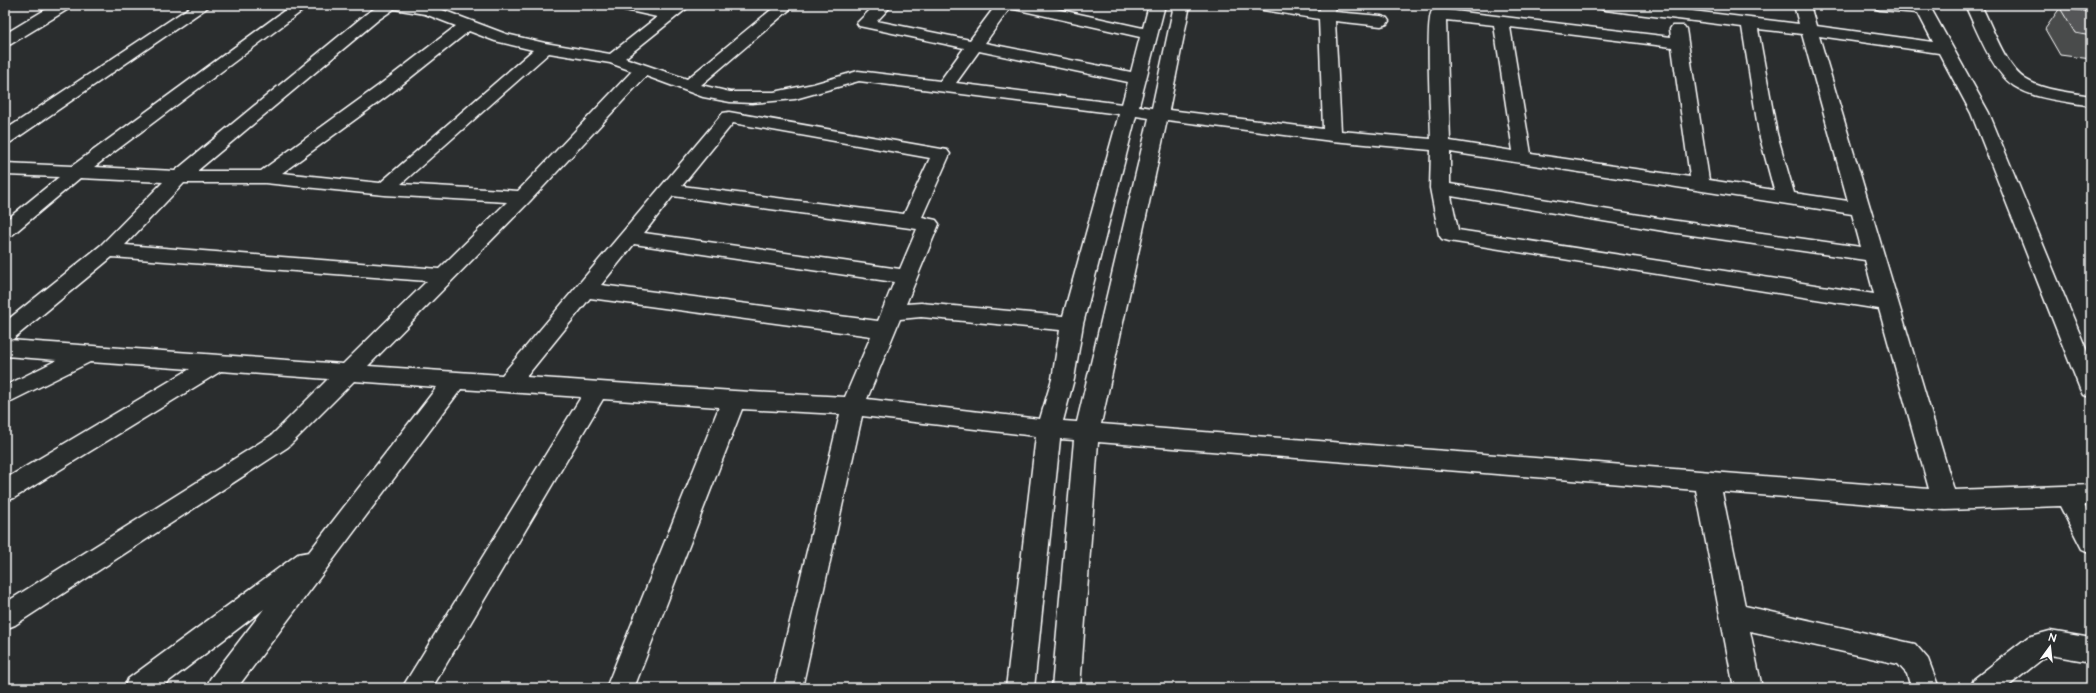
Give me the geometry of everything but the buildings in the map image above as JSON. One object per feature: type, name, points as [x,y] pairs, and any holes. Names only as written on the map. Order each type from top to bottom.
[{"type":"street","points":[[5,41],[64,5]]},
{"type":"street","points":[[5,138],[203,5]]},
{"type":"street","points":[[5,231],[75,173],[302,5]]},
{"type":"street","points":[[5,334],[108,250],[179,178],[372,17],[390,5]]},
{"type":"street","points":[[397,5],[432,8],[466,26],[501,38],[545,48],[613,59],[689,86],[701,92],[736,97],[777,97],[823,88],[858,76],[1332,136],[1411,141],[1442,145],[1860,209]]},
{"type":"street","points":[[622,5],[670,15]]},
{"type":"street","points":[[613,59],[683,5]]},
{"type":"street","points":[[689,86],[787,5]]},
{"type":"street","points":[[884,5],[865,23],[1138,79]]},
{"type":"street","points":[[946,86],[1004,5]]},
{"type":"street","points":[[1016,5],[1150,34]]},
{"type":"street","points":[[1020,688],[1049,429],[1063,379],[1072,324],[1150,34],[1156,5]]},
{"type":"street","points":[[1066,688],[1073,586],[1087,432],[1160,115],[1182,5]]},
{"type":"street","points":[[1263,5],[1327,10],[1381,21]]},
{"type":"street","points":[[1605,5],[1749,22],[1945,49]]},
{"type":"street","points":[[1802,5],[1945,500]]},
{"type":"street","points":[[1880,5],[1922,7],[1980,113],[2091,389]]},
{"type":"street","points":[[1973,5],[2001,60],[2018,81],[2042,91],[2091,101]]},
{"type":"street","points":[[1327,10],[1332,136]]},
{"type":"street","points":[[1680,44],[1438,14],[1436,51],[1442,145],[1440,188],[1448,235],[1887,303]]},
{"type":"street","points":[[1676,14],[1700,185]]},
{"type":"street","points":[[1501,22],[1522,158]]},
{"type":"street","points":[[1749,22],[1768,134],[1786,198]]},
{"type":"street","points":[[265,177],[384,90],[466,26]]},
{"type":"street","points":[[384,190],[545,48]]},
{"type":"street","points":[[5,617],[280,441],[350,373],[523,197],[643,69]]},
{"type":"street","points":[[508,384],[729,117],[941,154],[910,222]]},
{"type":"street","points":[[5,170],[179,178],[265,177],[384,190],[523,197]]},
{"type":"street","points":[[1440,188],[1670,226],[1873,255]]},
{"type":"street","points":[[669,190],[929,224],[853,406],[788,688]]},
{"type":"street","points":[[630,238],[907,276]]},
{"type":"street","points":[[108,250],[445,276]]},
{"type":"street","points":[[586,290],[885,330]]},
{"type":"street","points":[[894,308],[893,312],[921,310],[1072,324]]},
{"type":"street","points":[[5,348],[734,400],[853,406],[1049,429],[1945,500],[2079,495],[2091,542]]},
{"type":"street","points":[[5,396],[87,354]]},
{"type":"street","points":[[5,491],[218,363]]},
{"type":"street","points":[[220,688],[455,380]]},
{"type":"street","points":[[416,688],[597,390]]},
{"type":"street","points":[[620,688],[734,400]]},
{"type":"street","points":[[1707,481],[1748,688]]},
{"type":"street","points":[[138,688],[328,546]]},
{"type":"street","points":[[1733,615],[1904,653],[1912,658],[1920,669],[1925,688]]},
{"type":"street","points":[[1984,688],[2038,646],[2050,644],[2091,650]]}]
